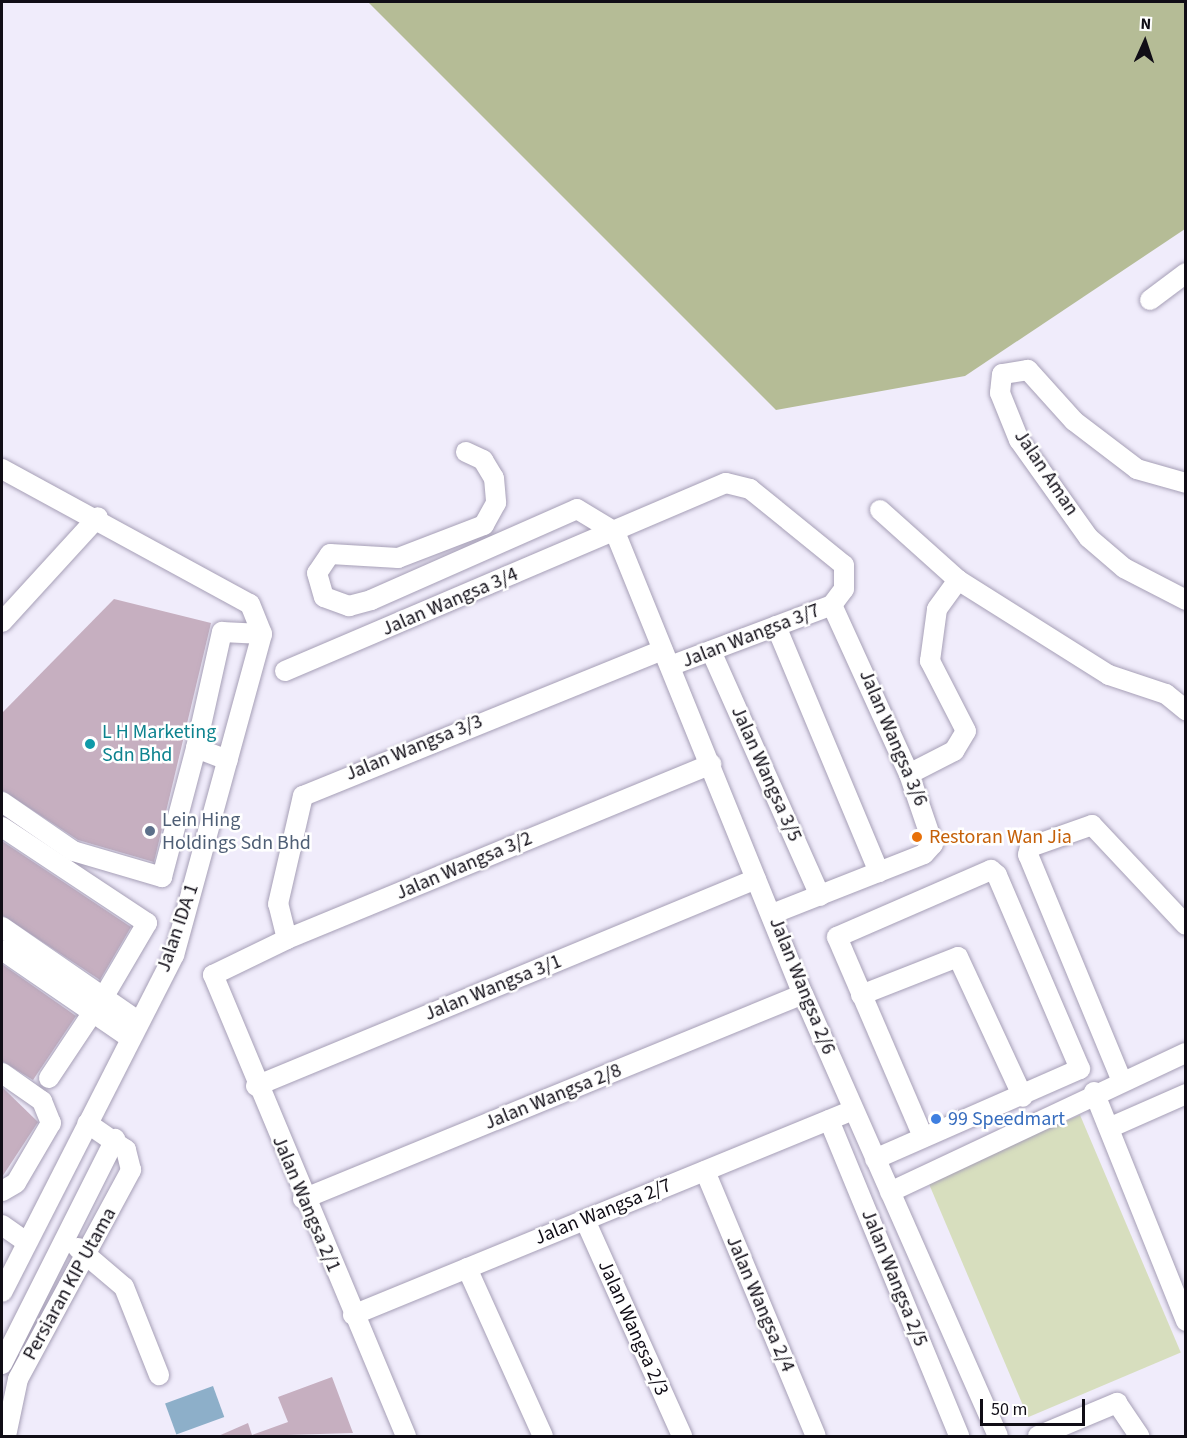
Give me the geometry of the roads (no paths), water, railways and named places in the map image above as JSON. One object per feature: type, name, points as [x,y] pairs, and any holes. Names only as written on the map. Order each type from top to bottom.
[{"type":"street","points":[[1150,300],[1185,273]]},
{"type":"street","name":"Jalan Aman","points":[[1185,483],[1137,469],[1074,421],[1028,370],[1002,374],[1000,393],[1020,440],[1089,538],[1124,568],[1185,600]]},
{"type":"street","points":[[466,452],[483,460],[494,478],[496,503],[484,525],[398,558],[330,554],[317,573],[324,597],[349,606],[371,600],[580,509],[615,532]]},
{"type":"street","points":[[2,469],[98,518],[250,604],[262,634],[222,632],[196,748],[160,885],[73,851],[2,802]]},
{"type":"street","name":"Jalan Wangsa 3/4","points":[[285,671],[615,532],[711,489],[738,484],[844,565],[844,589],[832,605]]},
{"type":"street","points":[[880,510],[958,580],[1109,675],[1166,694],[1185,710]]},
{"type":"street","points":[[2,622],[98,518]]},
{"type":"street","name":"Jalan Wangsa 2/6","points":[[615,532],[803,994],[998,1437]]},
{"type":"street","points":[[909,774],[954,751],[966,731],[930,662],[933,621],[958,580]]},
{"type":"street","name":"Jalan Wangsa 3/7","points":[[666,658],[711,651],[832,605]]},
{"type":"street","name":"Jalan Wangsa 3/6","points":[[772,914],[924,854],[933,844],[909,774],[832,605]]},
{"type":"street","points":[[776,626],[879,872]]},
{"type":"street","name":"Jalan IDA 1","points":[[2,1292],[174,955],[262,634]]},
{"type":"street","name":"Jalan Wangsa 3/5","points":[[711,651],[820,896]]},
{"type":"street","name":"Jalan Wangsa 3/3","points":[[287,939],[278,904],[303,796],[666,658]]},
{"type":"street","points":[[196,748],[228,760]]},
{"type":"street","name":"Jalan Wangsa 3/2","points":[[218,971],[287,939],[711,764]]},
{"type":"street","points":[[1121,1079],[1028,855],[1030,847],[1092,825],[1185,925]]},
{"type":"street","points":[[2,827],[147,923],[98,1005],[49,1078]]},
{"type":"street","points":[[875,1159],[1023,1096],[1081,1065],[994,871],[839,933],[861,995],[923,1137]]},
{"type":"street","name":"Jalan Wangsa 3/1","points":[[256,1086],[756,879]]},
{"type":"street","points":[[2,927],[98,1005]]},
{"type":"street","points":[[2,950],[98,1005],[135,1030]]},
{"type":"street","points":[[861,995],[958,957],[1023,1096]]},
{"type":"street","name":"Jalan Wangsa 2/1","points":[[218,971],[213,982],[303,1199],[406,1437]]},
{"type":"street","name":"Jalan Wangsa 2/8","points":[[303,1199],[803,994]]},
{"type":"street","points":[[890,1192],[1121,1079],[1185,1053]]},
{"type":"street","points":[[2,1073],[42,1101],[51,1123],[16,1183],[2,1191]]},
{"type":"street","points":[[1094,1092],[1185,1321]]},
{"type":"street","points":[[1110,1128],[1185,1094]]},
{"type":"street","name":"Jalan Wangsa 2/7","points":[[353,1315],[854,1110]]},
{"type":"street","name":"Jalan Wangsa 2/5","points":[[829,1120],[959,1437]]},
{"type":"street","points":[[87,1123],[115,1139]]},
{"type":"street","name":"Persiaran KIP Utama","points":[[2,1364],[67,1243],[115,1139],[126,1150],[131,1170],[88,1254],[18,1379],[6,1437]]},
{"type":"street","name":"Jalan Wangsa 2/4","points":[[705,1171],[816,1437]]},
{"type":"street","name":"Jalan Wangsa 2/3","points":[[585,1220],[682,1437]]},
{"type":"street","points":[[2,1225],[26,1242]]},
{"type":"street","points":[[67,1243],[88,1254],[124,1287],[159,1375]]},
{"type":"street","points":[[467,1268],[543,1437]]},
{"type":"street","points":[[1038,1437],[1117,1403],[1139,1437]]},
{"type":"water","points":[[213,1386],[224,1417],[176,1434],[165,1403]]},
{"type":"place","name":"L H Marketing Sdn Bhd","points":[[90,744]]},
{"type":"place","name":"Lein Hing Holdings Sdn Bhd","points":[[150,831]]},
{"type":"place","name":"Restoran Wan Jia","points":[[917,837]]},
{"type":"place","name":"99 Speedmart","points":[[936,1119]]}]
